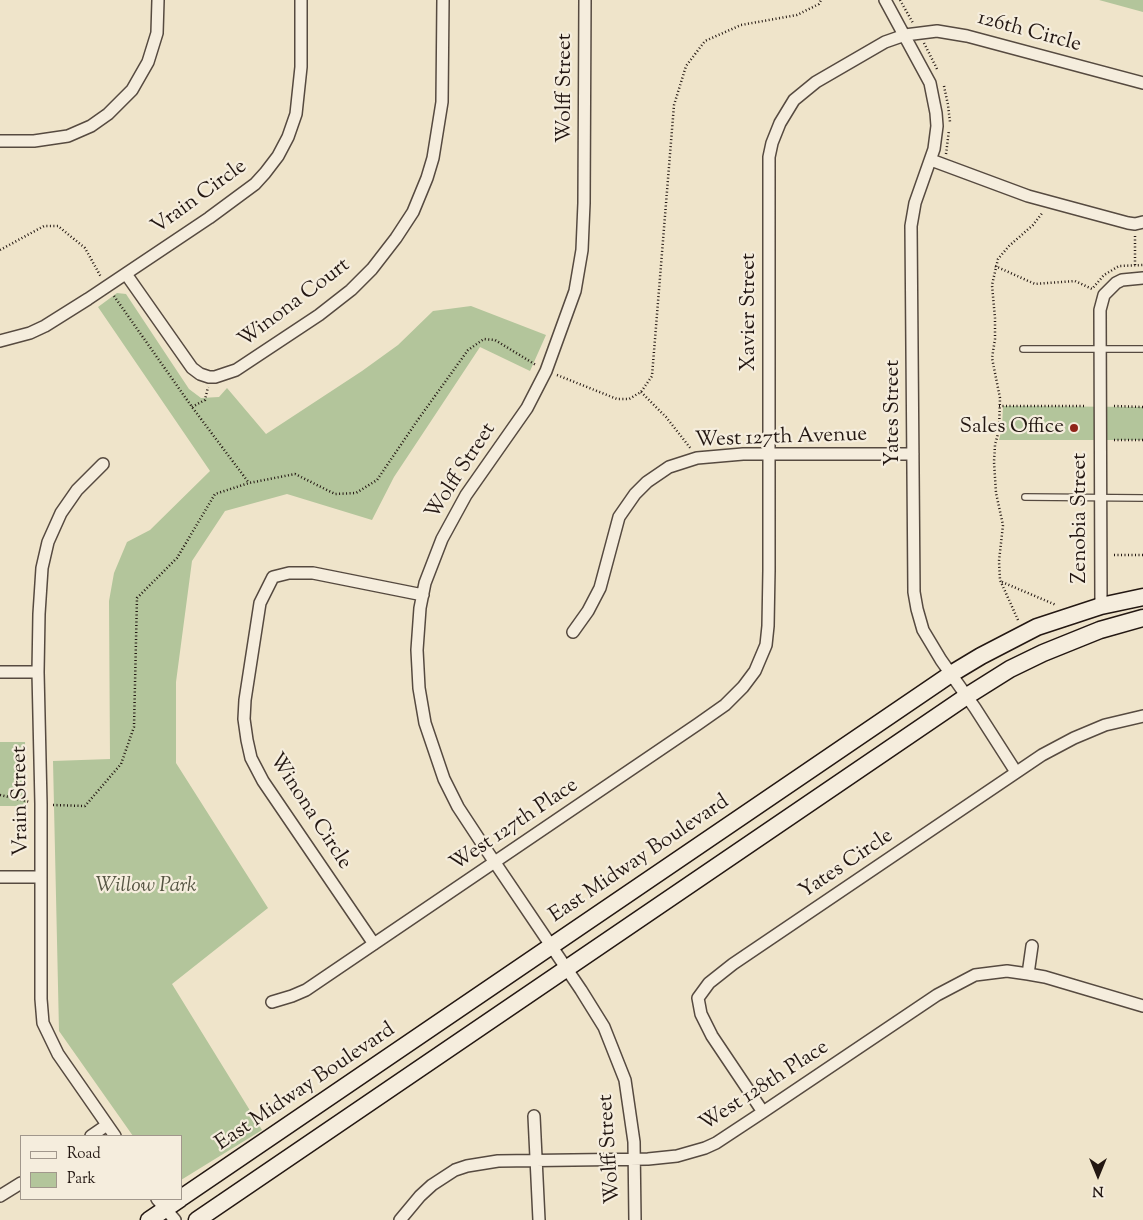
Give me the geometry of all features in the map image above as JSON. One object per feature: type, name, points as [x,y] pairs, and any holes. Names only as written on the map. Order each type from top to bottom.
[{"type":"main road","name":"East Midway Boulevard","points":[[182,1197],[951,674],[1037,627],[1101,606],[1143,597]]},
{"type":"main road","points":[[197,1220],[967,696],[1043,653],[1100,630],[1143,618]]},
{"type":"main road","name":"East Midway Boulevard","points":[[148,1220],[178,1200]]},
{"type":"street","points":[[0,141],[34,141],[68,136],[92,126],[113,110],[132,90],[148,62],[157,34],[158,0]]},
{"type":"street","name":"Vrain Circle","points":[[0,341],[24,335],[44,326],[107,287],[255,184],[278,156],[288,137],[296,114],[301,67],[301,0]]},
{"type":"street","name":"Winona Court","points":[[208,382],[215,377],[236,370],[319,315],[350,290],[378,261],[413,212],[434,158],[442,102],[443,0]]},
{"type":"street","name":"Wolff Street","points":[[585,0],[582,250],[570,306],[546,371],[527,408],[455,513],[442,539],[420,608],[417,650],[419,688],[425,723],[444,779],[458,806],[604,1027],[625,1080],[634,1142],[635,1220]]},
{"type":"street","name":"Yates Street","points":[[885,0],[930,83],[937,126],[934,149],[915,203],[912,226],[914,592],[924,630],[1016,772]]},
{"type":"street","name":"126th Circle","points":[[905,35],[937,31],[967,36],[1143,83]]},
{"type":"street","name":"Xavier Street","points":[[761,658],[766,645],[768,626],[769,157],[772,143],[788,109],[810,86],[885,42],[905,35]]},
{"type":"street","points":[[931,160],[1028,196],[1138,227]]},
{"type":"street","points":[[126,274],[192,368],[208,382]]},
{"type":"street","name":"Zenobia Street","points":[[1101,606],[1100,310],[1104,295],[1109,289],[1122,280],[1143,278]]},
{"type":"street","name":"West 127th Avenue","points":[[573,632],[588,611],[600,588],[619,517],[647,482],[669,468],[697,458],[769,454],[913,454]]},
{"type":"street","name":"Vrain Street","points":[[103,464],[77,490],[61,513],[48,542],[42,568],[38,672],[41,804],[40,1000],[43,1024],[58,1054],[114,1135]]},
{"type":"street","name":"Winona Circle","points":[[374,944],[263,781],[246,740],[245,700],[260,603],[273,577],[289,573],[313,573],[423,595]]},
{"type":"street","name":"West 127th Place","points":[[272,1002],[306,990],[725,706],[755,671],[761,658]]},
{"type":"street","points":[[0,672],[38,672]]},
{"type":"street","name":"Yates Circle","points":[[764,1112],[712,1036],[692,997],[733,964],[1042,755],[1074,738],[1105,725],[1143,716]]},
{"type":"street","points":[[0,877],[41,877]]},
{"type":"street","points":[[1028,974],[1032,946]]},
{"type":"street","name":"West 128th Place","points":[[400,1220],[432,1185],[455,1170],[481,1163],[498,1161],[634,1160],[677,1156],[705,1148],[764,1112],[937,995],[958,982],[975,975],[1007,971],[1045,977],[1143,1006]]},
{"type":"street","points":[[534,1116],[539,1220]]},
{"type":"street","points":[[92,1135],[107,1125]]},
{"type":"street","points":[[0,1196],[20,1184]]},
{"type":"lane","points":[[1023,349],[1143,349]]},
{"type":"lane","points":[[1025,497],[1143,498]]},
{"type":"path","points":[[0,795],[41,804],[85,806],[121,764],[134,727],[137,598],[177,558],[215,494],[249,483],[295,474],[335,494],[356,493],[377,480],[468,350],[484,339],[495,340],[546,371],[616,399],[629,399],[641,392],[652,376],[674,105],[686,66],[705,41],[741,24],[797,15],[819,4],[821,0]]},
{"type":"path","points":[[900,0],[939,73]]},
{"type":"path","points":[[941,79],[946,93],[950,120],[947,151],[943,164]]},
{"type":"path","points":[[1018,620],[1002,582],[999,561],[1003,524],[996,493],[994,462],[995,444],[999,430],[1000,398],[992,358],[995,339],[995,318],[992,285],[998,259],[1009,246],[1042,216],[1048,201]]},
{"type":"path","points":[[1035,210],[1043,212]]},
{"type":"path","points":[[0,250],[44,226],[58,226],[85,248],[107,287],[192,407],[249,483]]},
{"type":"path","points":[[1127,235],[1138,227]]},
{"type":"path","points":[[1135,265],[1138,227]]},
{"type":"path","points":[[995,266],[1035,284],[1075,281],[1092,289]]},
{"type":"path","points":[[192,407],[205,400],[208,382]]},
{"type":"path","points":[[641,392],[666,417],[697,458]]},
{"type":"path","points":[[999,406],[1086,406]]},
{"type":"path","points":[[1114,406],[1143,407]]},
{"type":"path","points":[[1114,440],[1143,440]]},
{"type":"path","points":[[1114,555],[1143,555]]},
{"type":"path","points":[[1002,582],[1056,605]]},
{"type":"green space","points":[[1099,0],[1143,0],[1143,12]]},
{"type":"green space","name":"Willow Park","points":[[117,293],[126,294],[189,389],[201,398],[219,397],[227,388],[266,434],[398,345],[433,311],[471,306],[546,335],[530,371],[480,347],[394,477],[372,520],[287,494],[225,511],[192,561],[176,682],[176,763],[268,908],[172,984],[262,1130],[182,1179],[182,1135],[132,1135],[59,1031],[53,761],[110,759],[109,601],[114,573],[127,542],[150,530],[210,471],[98,307]]},
{"type":"green space","points":[[1003,406],[1143,407],[1143,440],[999,440],[1002,428]]},
{"type":"green space","points":[[0,742],[25,742],[26,806],[0,806]]},
{"type":"place","name":"Sales Office","points":[[1074,428]]}]
